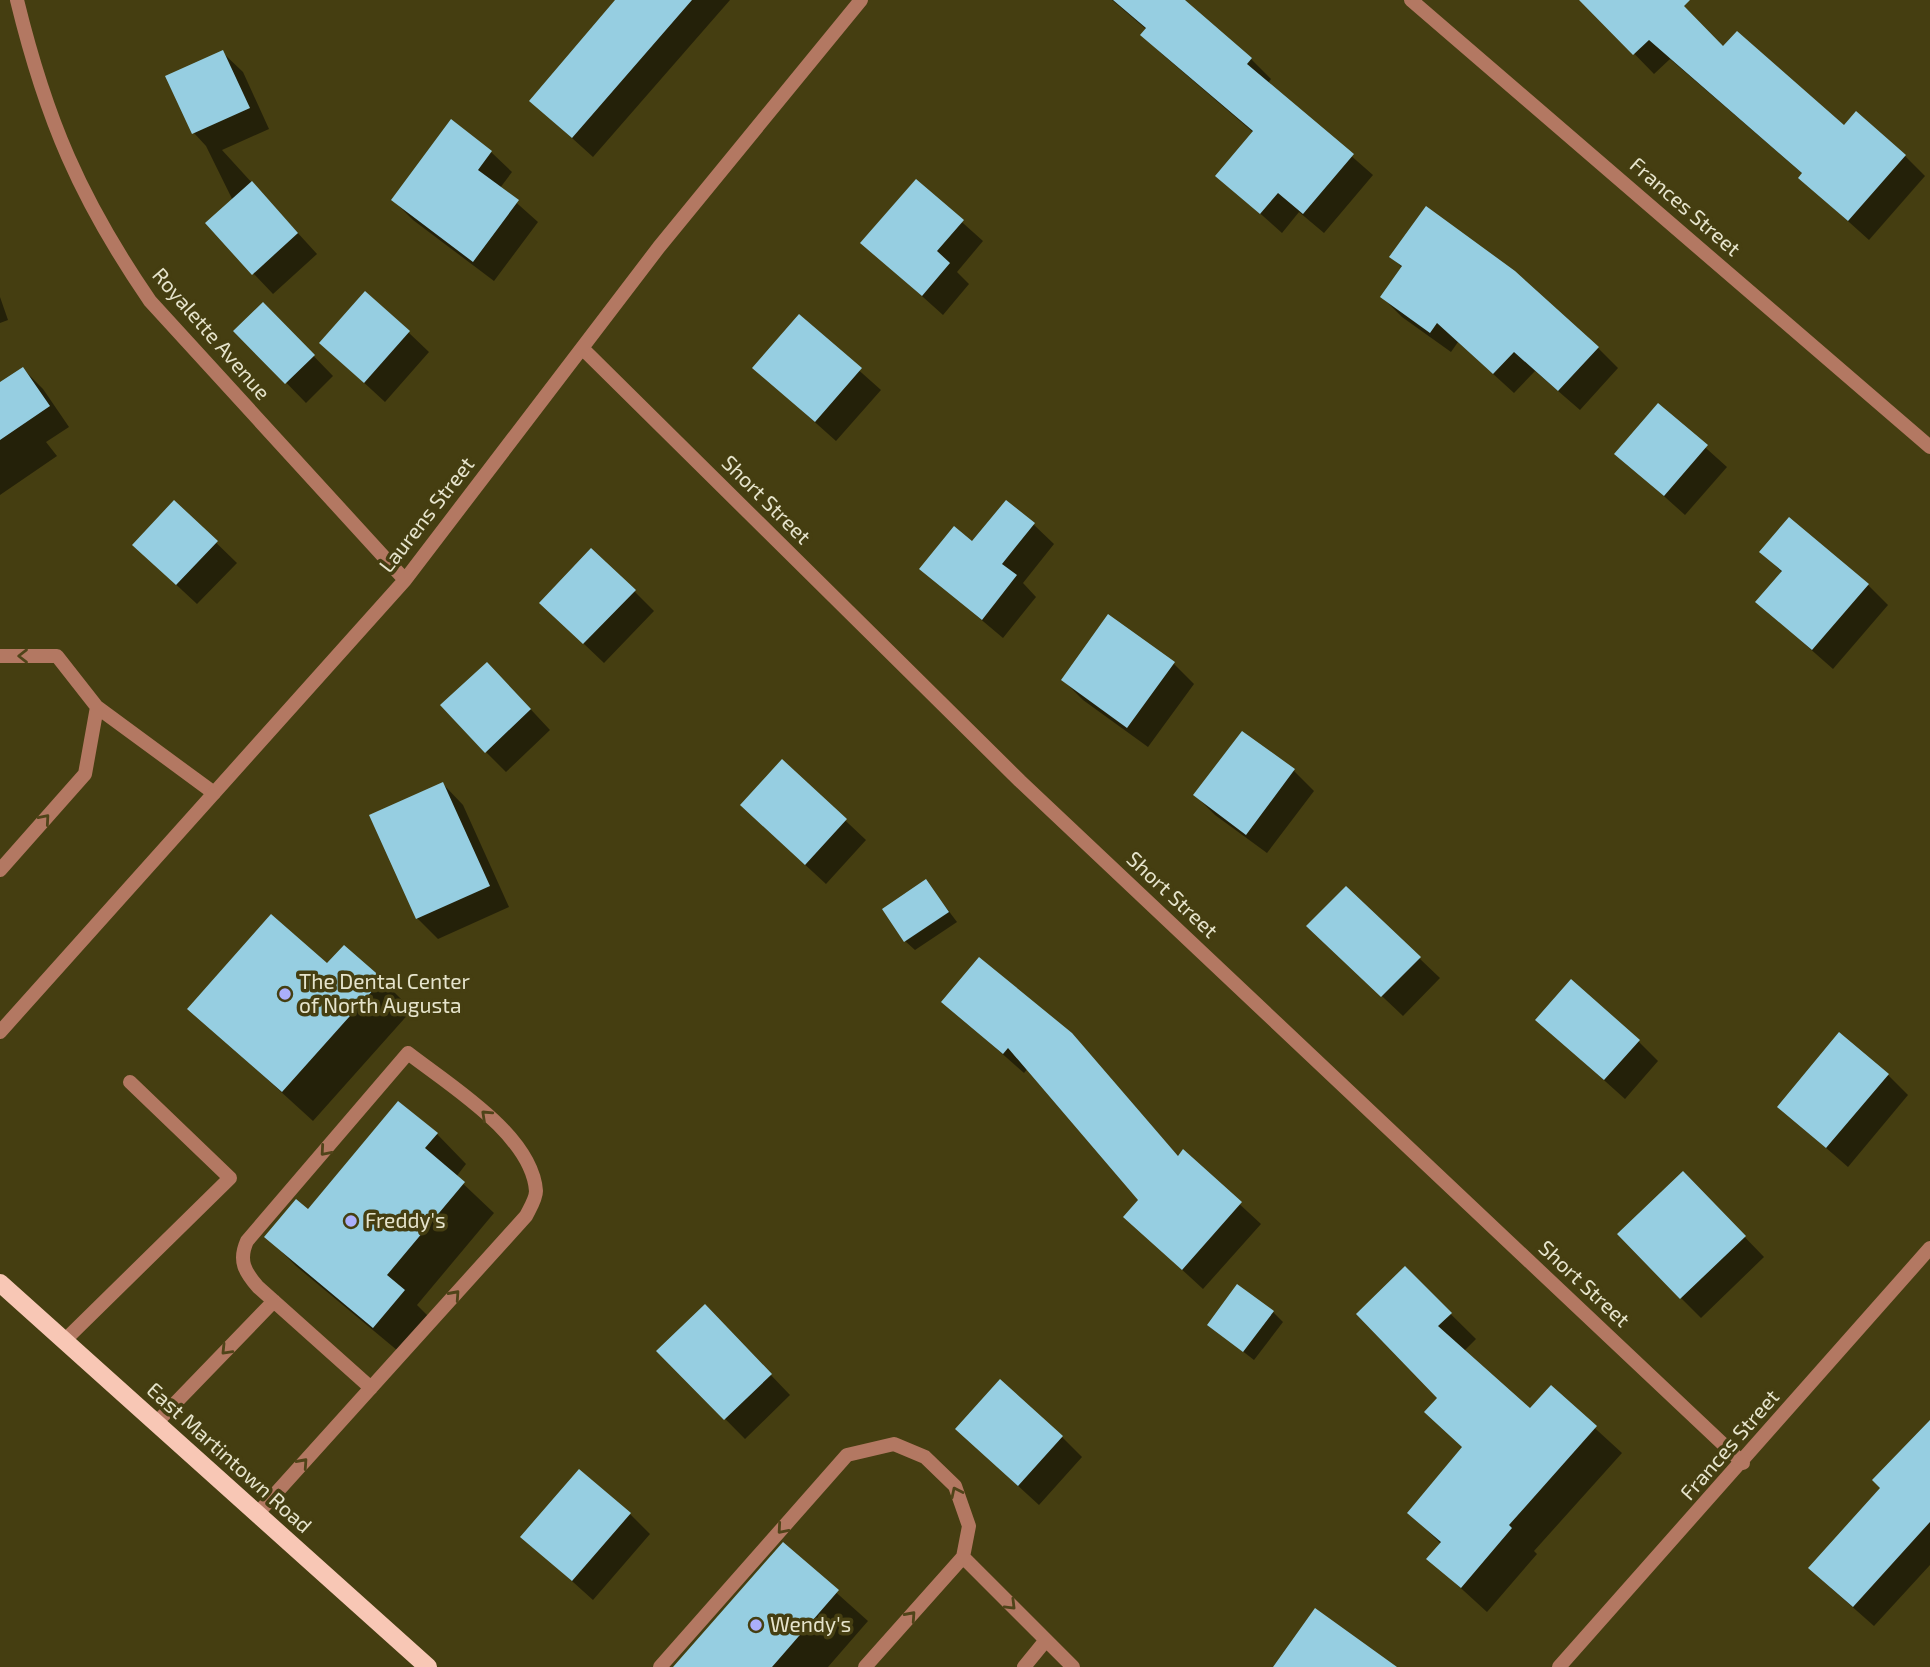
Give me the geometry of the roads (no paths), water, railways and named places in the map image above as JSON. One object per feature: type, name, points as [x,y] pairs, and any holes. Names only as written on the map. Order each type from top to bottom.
[{"type":"main road","name":"East Martintown Road","points":[[0,1283],[428,1667]]},
{"type":"street","name":"Royalette Avenue","points":[[17,0],[32,62],[54,129],[83,194],[124,263],[150,301],[405,580]]},
{"type":"street","name":"Laurens Street","points":[[0,1032],[405,580],[659,247],[861,0]]},
{"type":"street","name":"Frances Street","points":[[1411,0],[1930,447]]},
{"type":"street","name":"Short Street","points":[[582,348],[1020,781],[1743,1463]]},
{"type":"street","points":[[0,656],[57,656],[97,707],[214,793]]},
{"type":"street","points":[[0,870],[85,774],[97,707]]},
{"type":"street","points":[[257,1514],[371,1388],[526,1216],[536,1194],[531,1168],[511,1138],[478,1108],[408,1053],[247,1241],[243,1251],[243,1270],[371,1388]]},
{"type":"street","points":[[64,1341],[230,1178],[130,1082]]},
{"type":"street","name":"Frances Street","points":[[1559,1667],[1743,1463],[1930,1248]]},
{"type":"street","points":[[156,1423],[274,1301]]},
{"type":"street","points":[[660,1667],[847,1455],[894,1444],[925,1457],[956,1486],[968,1526],[963,1557],[865,1667]]},
{"type":"street","points":[[963,1557],[1073,1667]]},
{"type":"street","points":[[1024,1667],[1046,1640]]},
{"type":"place","name":"The Dental Center of North Augusta","points":[[285,994]]},
{"type":"place","name":"Freddy's","points":[[351,1221]]},
{"type":"place","name":"Wendy's","points":[[756,1625]]}]
